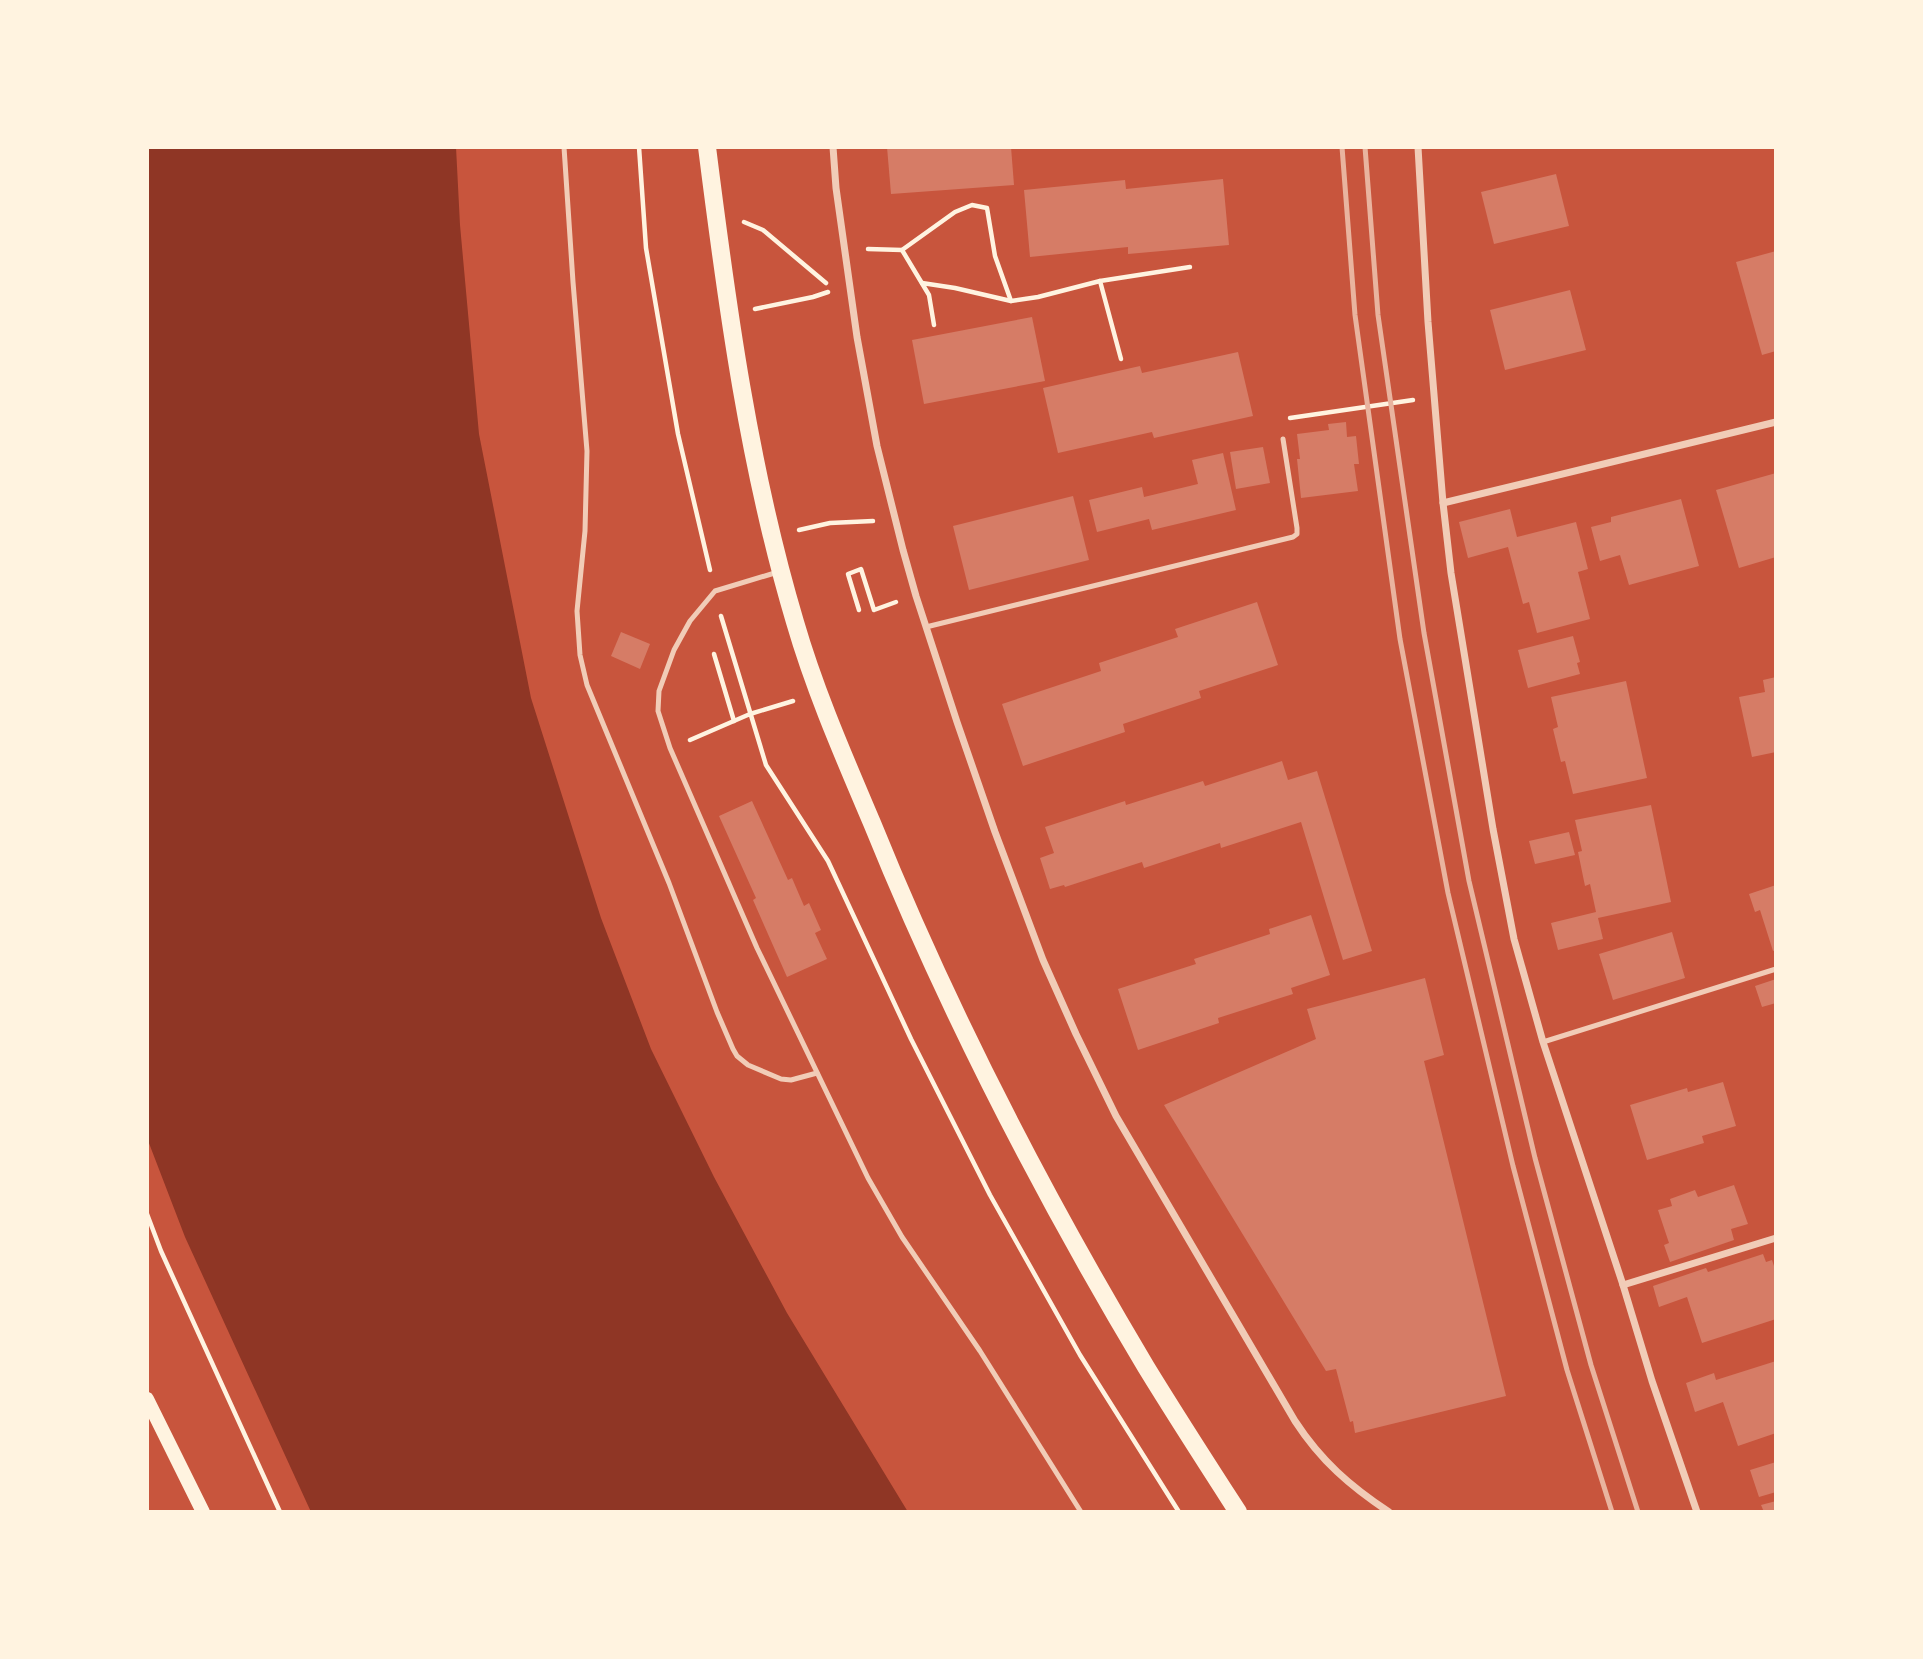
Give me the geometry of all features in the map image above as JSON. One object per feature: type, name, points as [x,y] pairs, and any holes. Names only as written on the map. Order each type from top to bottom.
[{"type":"main road","points":[[707,147],[730,315],[758,473],[772,538],[818,693],[896,883],[974,1052],[1046,1191],[1147,1368],[1238,1512]]},
{"type":"main road","points":[[147,1399],[204,1512]]},
{"type":"street","points":[[833,147],[836,188],[857,337],[874,432],[895,520],[926,627],[995,832],[1043,960],[1116,1115],[1305,1436],[1336,1472],[1390,1512]]},
{"type":"street","points":[[1418,147],[1428,322],[1451,573],[1495,841],[1514,939],[1543,1042],[1697,1512]]},
{"type":"street","points":[[1443,503],[1776,422]]},
{"type":"street","points":[[1623,1285],[1776,1238]]},
{"type":"lane","points":[[564,147],[587,451],[585,531],[577,611],[582,670],[669,883],[717,1012],[737,1056],[748,1065],[781,1079],[791,1080],[817,1073]]},
{"type":"lane","points":[[926,627],[1293,537],[1297,534],[1297,528],[1283,439]]},
{"type":"lane","points":[[781,571],[715,591],[690,621],[674,650],[660,682],[658,711],[670,748],[757,948],[883,1206],[980,1351],[1081,1512]]},
{"type":"lane","points":[[1543,1042],[1776,969]]},
{"type":"path","points":[[639,147],[646,248],[678,434],[715,591],[766,765],[828,861],[911,1039],[990,1195],[1080,1355],[1179,1512]]},
{"type":"path","points":[[844,248],[902,250],[955,212],[972,205],[987,208],[995,256],[1011,301]]},
{"type":"path","points":[[715,212],[763,230],[835,288],[813,297],[730,315]]},
{"type":"path","points":[[902,250],[929,295],[934,325]]},
{"type":"path","points":[[921,282],[1011,301],[1100,281],[1191,267]]},
{"type":"path","points":[[1100,281],[1121,359]]},
{"type":"path","points":[[1281,419],[1414,400],[1415,405]]},
{"type":"path","points":[[772,538],[815,526],[895,520]]},
{"type":"path","points":[[859,610],[848,574],[862,569],[871,601]]},
{"type":"path","points":[[713,654],[734,721]]},
{"type":"path","points":[[670,748],[750,714],[818,693]]},
{"type":"path","points":[[147,1214],[161,1251],[280,1512]]},
{"type":"shaded area","points":[[147,147],[456,147],[460,225],[479,434],[531,698],[601,918],[651,1049],[714,1177],[787,1313],[908,1512],[311,1512],[185,1237],[147,1138]]},
{"type":"building","points":[[887,147],[1011,147],[1014,185],[891,194]]},
{"type":"building","points":[[1556,174],[1569,226],[1494,244],[1481,192]]},
{"type":"building","points":[[1223,179],[1229,245],[1128,254],[1128,247],[1030,257],[1024,190],[1125,180],[1126,189]]},
{"type":"building","points":[[1776,251],[1776,351],[1762,355],[1736,262]]},
{"type":"building","points":[[1570,290],[1586,350],[1505,370],[1490,310]]},
{"type":"building","points":[[1032,317],[1045,381],[924,404],[912,340]]},
{"type":"building","points":[[1238,352],[1253,416],[1154,438],[1152,432],[1058,453],[1043,388],[1140,366],[1142,373]]},
{"type":"building","points":[[1346,422],[1347,437],[1356,436],[1359,464],[1354,464],[1358,491],[1301,498],[1297,434],[1329,430],[1328,424]]},
{"type":"building","points":[[1263,447],[1270,483],[1236,489],[1230,452]]},
{"type":"building","points":[[1223,453],[1236,510],[1152,530],[1149,519],[1097,532],[1089,500],[1142,487],[1144,497],[1198,484],[1192,460]]},
{"type":"building","points":[[1776,473],[1776,557],[1739,568],[1716,490]]},
{"type":"building","points":[[1073,496],[1089,560],[969,590],[953,526]]},
{"type":"building","points":[[1681,499],[1699,566],[1629,585],[1620,555],[1600,561],[1591,527],[1611,522],[1611,517]]},
{"type":"building","points":[[1510,509],[1517,537],[1576,522],[1588,569],[1578,572],[1590,619],[1537,633],[1529,602],[1523,604],[1508,547],[1468,558],[1459,522]]},
{"type":"building","points":[[1257,602],[1278,665],[1199,691],[1201,698],[1123,724],[1125,732],[1023,766],[1002,704],[1101,671],[1099,663],[1178,637],[1175,629]]},
{"type":"building","points":[[621,632],[650,644],[640,669],[611,656]]},
{"type":"building","points":[[1573,636],[1580,662],[1577,663],[1580,674],[1528,688],[1518,650]]},
{"type":"building","points":[[1776,677],[1776,752],[1752,757],[1739,697],[1765,692],[1763,680]]},
{"type":"building","points":[[1626,681],[1647,778],[1573,794],[1553,729],[1558,727],[1551,697]]},
{"type":"building","points":[[1282,761],[1288,780],[1317,771],[1372,951],[1343,960],[1301,822],[1221,848],[1220,843],[1144,868],[1142,862],[1065,887],[1064,885],[1050,889],[1040,858],[1054,853],[1045,827],[1125,801],[1126,805],[1203,781],[1205,786]]},
{"type":"building","points":[[752,801],[788,880],[792,878],[804,906],[809,903],[821,930],[815,933],[827,959],[787,977],[753,900],[756,898],[719,816]]},
{"type":"building","points":[[1651,805],[1671,902],[1598,918],[1603,939],[1558,950],[1551,923],[1596,912],[1590,884],[1585,886],[1578,852],[1582,851],[1575,820]]},
{"type":"building","points":[[1569,832],[1575,855],[1535,864],[1529,841]]},
{"type":"building","points":[[1776,885],[1776,950],[1773,951],[1760,910],[1755,912],[1749,894]]},
{"type":"building","points":[[1311,915],[1330,975],[1291,988],[1293,994],[1218,1018],[1219,1023],[1138,1050],[1118,989],[1196,964],[1194,959],[1270,934],[1269,929]]},
{"type":"building","points":[[1672,932],[1685,978],[1613,1000],[1599,954]]},
{"type":"building","points":[[1425,978],[1444,1055],[1424,1061],[1506,1396],[1355,1433],[1336,1369],[1326,1371],[1164,1105],[1316,1039],[1307,1009]]},
{"type":"building","points":[[1776,979],[1776,1003],[1762,1007],[1755,986]]},
{"type":"building","points":[[1723,1082],[1736,1126],[1702,1136],[1704,1143],[1647,1160],[1630,1105],[1687,1088],[1688,1092]]},
{"type":"building","points":[[1734,1185],[1748,1224],[1731,1229],[1734,1240],[1670,1262],[1664,1245],[1669,1243],[1658,1210],[1672,1206],[1670,1199],[1695,1190],[1698,1197]]},
{"type":"building","points":[[1763,1254],[1766,1262],[1772,1260],[1776,1272],[1776,1319],[1702,1343],[1687,1297],[1659,1307],[1653,1286],[1706,1268],[1708,1272]]},
{"type":"building","points":[[1776,1361],[1776,1433],[1738,1446],[1723,1402],[1695,1412],[1686,1383],[1714,1373],[1716,1380]]},
{"type":"building","points":[[1776,1462],[1776,1492],[1759,1497],[1750,1470]]},
{"type":"building","points":[[1776,1501],[1776,1512],[1764,1512],[1761,1505]]},
{"type":"railway","points":[[1342,147],[1355,315],[1400,639],[1448,893],[1513,1166],[1567,1370],[1612,1512]]},
{"type":"railway","points":[[1365,147],[1378,315],[1424,633],[1469,881],[1535,1158],[1591,1365],[1638,1512]]}]
